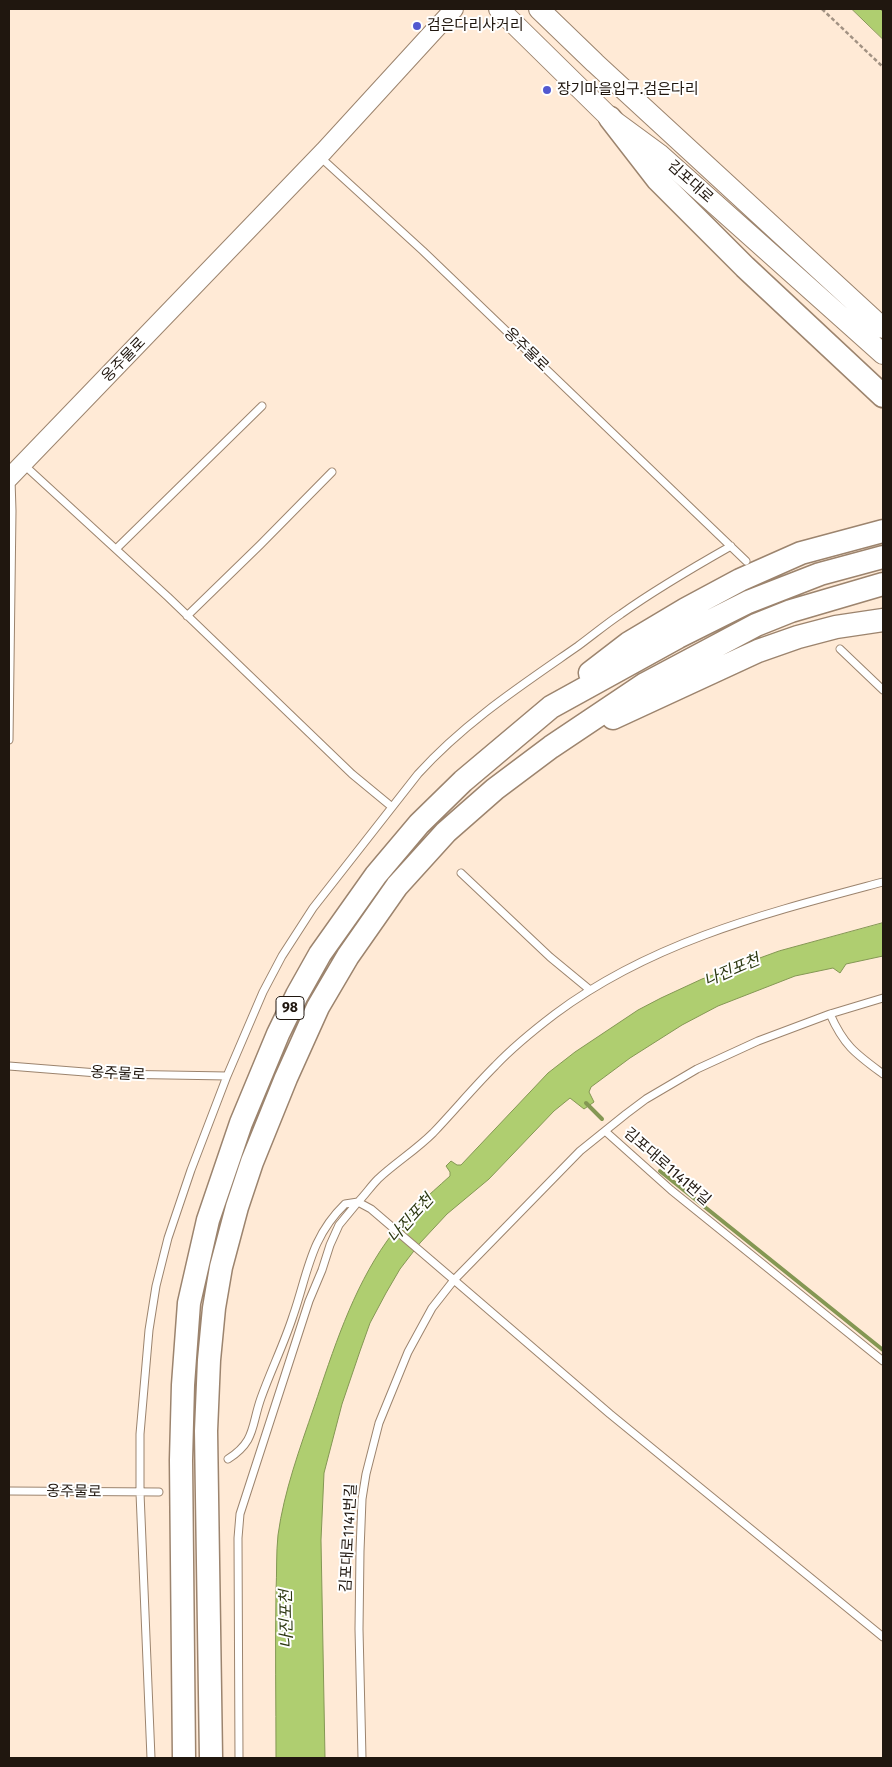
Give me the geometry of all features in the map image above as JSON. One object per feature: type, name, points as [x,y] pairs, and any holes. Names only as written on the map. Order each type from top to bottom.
[{"type":"highway","points":[[610,118],[658,180],[745,267],[883,396]]},
{"type":"highway","points":[[658,180],[726,233],[883,381]]},
{"type":"highway","points":[[551,708],[595,668],[629,643],[740,580],[801,554],[883,531]]},
{"type":"highway","name":"98","points":[[184,1758],[181,1460],[185,1344],[191,1295],[208,1220],[245,1114],[278,1034],[320,954],[376,875],[419,824],[463,781],[551,708],[678,637],[748,602],[820,574],[883,557]]},
{"type":"highway","name":"98","points":[[211,1758],[206,1441],[209,1360],[214,1308],[221,1268],[237,1207],[252,1162],[286,1078],[318,1007],[348,956],[397,886],[446,832],[495,789],[551,747],[645,684],[756,624],[791,611],[883,584]]},
{"type":"highway","points":[[551,747],[758,650],[836,627],[883,620]]},
{"type":"main road","name":"김포대로","points":[[499,9],[610,118],[659,154],[883,354]]},
{"type":"main road","name":"김포대로","points":[[539,9],[595,63],[883,328]]},
{"type":"street","name":"옹주물로","points":[[14,473],[319,156],[454,9]]},
{"type":"lane","name":"옹주물로","points":[[319,156],[423,252],[746,561]]},
{"type":"lane","points":[[116,548],[262,406]]},
{"type":"lane","points":[[187,616],[332,472]]},
{"type":"lane","points":[[14,473],[116,548],[352,774],[392,807]]},
{"type":"lane","points":[[9,740],[14,473]]},
{"type":"lane","points":[[151,1758],[140,1493],[140,1434],[149,1330],[156,1286],[179,1202],[227,1076],[263,992],[298,930],[336,877],[434,756],[483,713],[622,614],[697,565],[731,546]]},
{"type":"lane","points":[[840,649],[883,690]]},
{"type":"lane","points":[[461,873],[550,957],[590,990]]},
{"type":"lane","points":[[239,1758],[238,1538],[240,1514],[309,1301],[339,1225],[377,1180],[432,1134],[495,1066],[555,1014],[590,990],[635,964],[666,949],[774,911],[883,882]]},
{"type":"lane","name":"김포대로1141번길","points":[[362,1758],[359,1638],[362,1499],[366,1474],[379,1423],[408,1352],[429,1314],[454,1280],[580,1151],[646,1099],[697,1069],[758,1041],[830,1014],[883,998]]},
{"type":"lane","points":[[830,1014],[844,1041],[883,1074]]},
{"type":"lane","name":"옹주물로","points":[[9,1066],[110,1074],[227,1076]]},
{"type":"lane","name":"김포대로1141번길","points":[[605,1131],[671,1190],[883,1361]]},
{"type":"lane","points":[[228,1459],[246,1446],[260,1400],[292,1319],[320,1234],[332,1216],[345,1204],[358,1202],[371,1209],[610,1414],[883,1637]]},
{"type":"lane","name":"옹주물로","points":[[9,1491],[159,1492]]},
{"type":"path","points":[[822,9],[883,67]]},
{"type":"water","points":[[852,9],[880,9],[883,12],[883,39]]},
{"type":"water","name":"나진포천","points":[[883,923],[883,956],[846,964],[840,973],[833,968],[795,976],[718,1006],[682,1025],[630,1058],[591,1087],[589,1092],[594,1102],[584,1109],[570,1098],[554,1111],[489,1179],[447,1214],[420,1243],[400,1269],[370,1323],[342,1404],[324,1473],[321,1540],[325,1758],[276,1758],[277,1556],[278,1535],[284,1502],[298,1454],[344,1321],[364,1280],[387,1241],[409,1215],[450,1176],[446,1166],[451,1161],[461,1165],[548,1073],[575,1052],[638,1010],[702,979],[779,951]]},
{"type":"waterway","points":[[586,1103],[602,1119]]},
{"type":"waterway","points":[[660,1171],[883,1350]]},
{"type":"place","name":"검은다리사거리","points":[[417,26]]},
{"type":"place","name":"장기마을입구.검은다리","points":[[547,90]]}]
